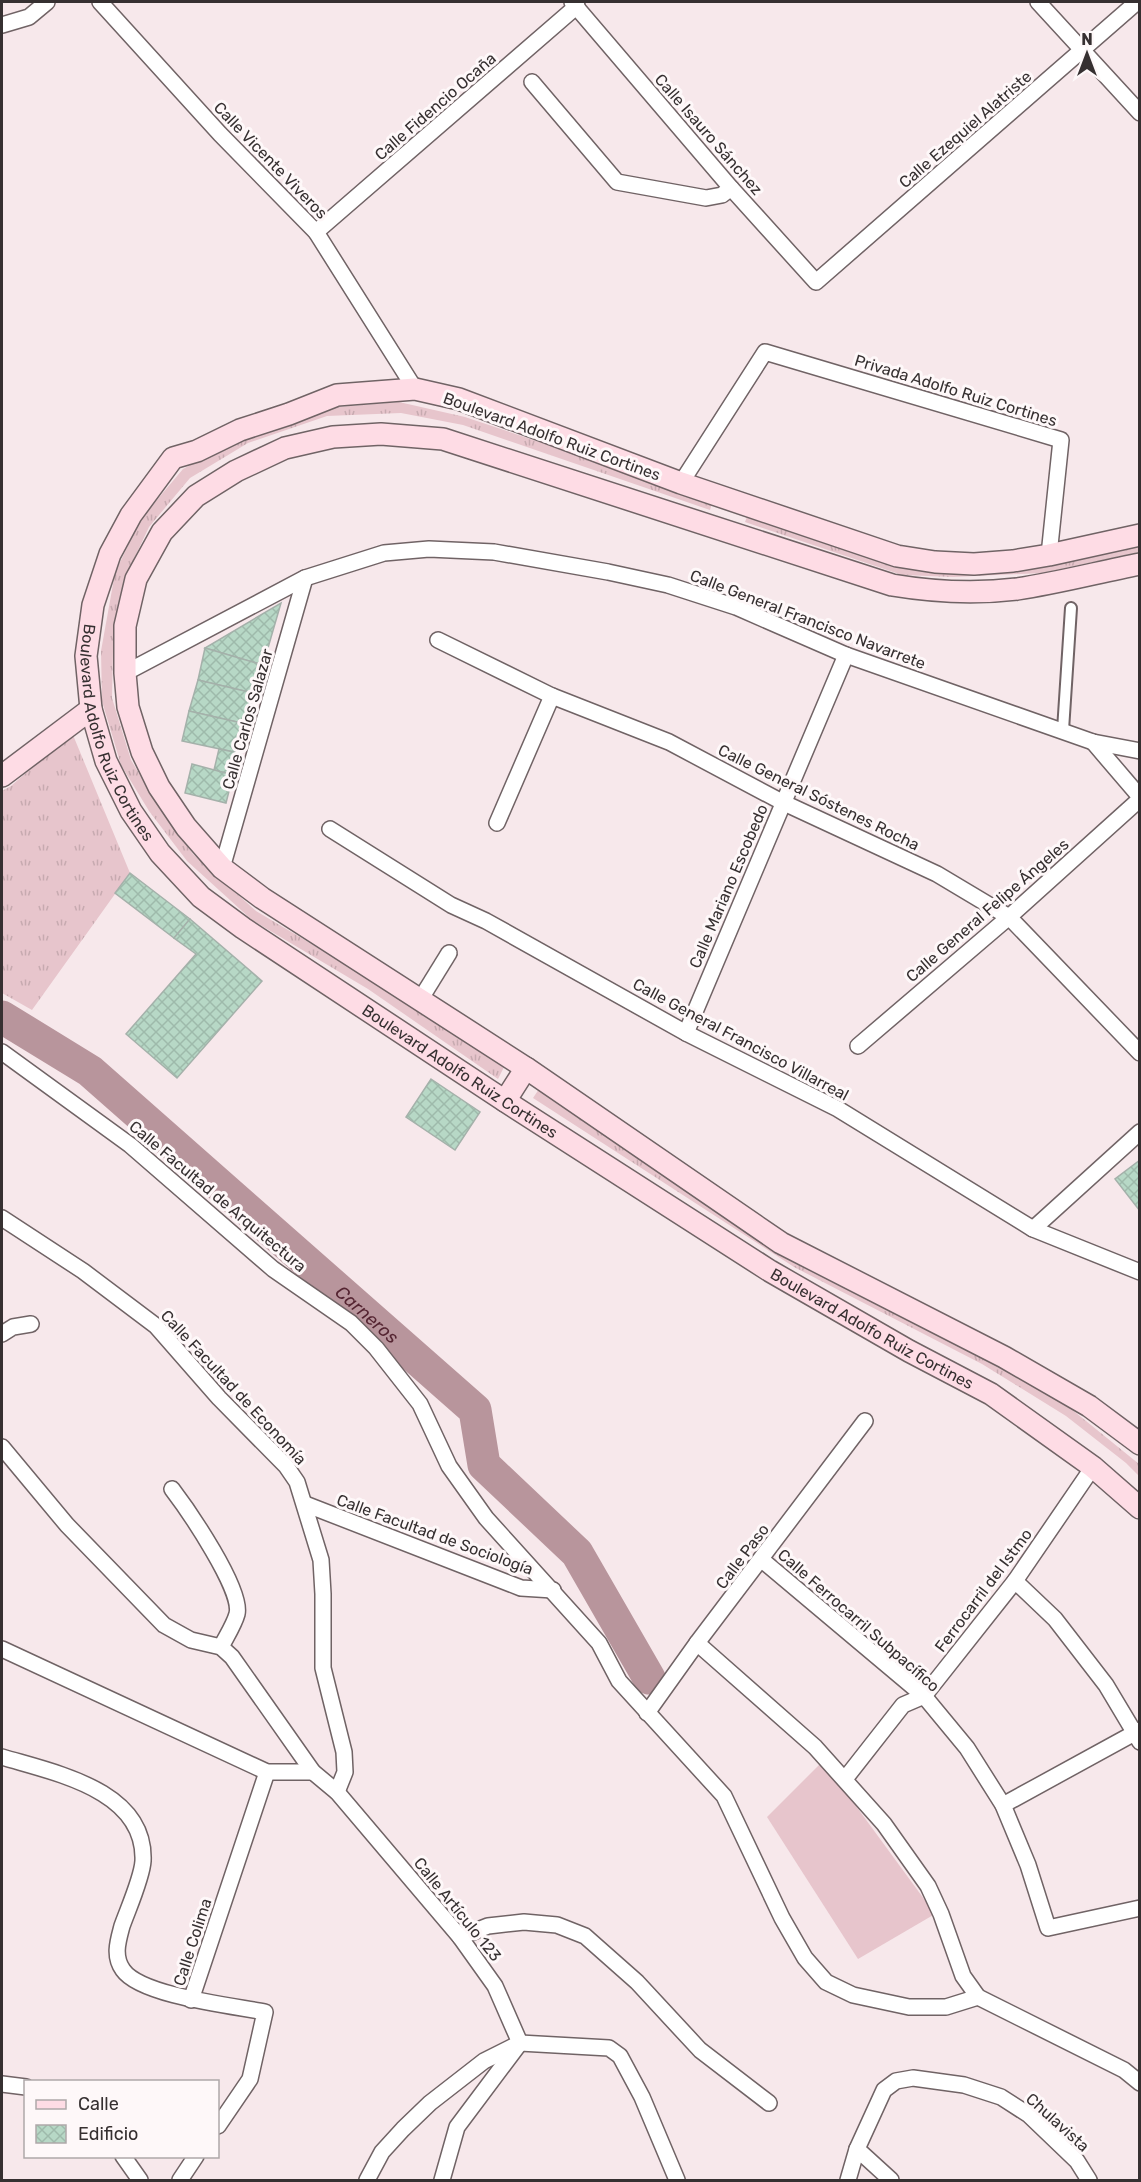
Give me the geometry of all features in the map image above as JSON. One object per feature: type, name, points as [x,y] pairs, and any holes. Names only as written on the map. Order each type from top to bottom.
[{"type":"main road","name":"Boulevard Adolfo Ruiz Cortines","points":[[1140,535],[1049,555],[974,564],[935,562],[897,556],[681,483],[459,399],[415,389],[337,395],[240,430],[197,451],[173,459],[131,515],[110,554],[93,605],[86,656],[92,709],[106,760],[131,811],[160,853],[201,897],[243,928],[505,1101],[770,1271],[909,1351],[991,1394],[1093,1467],[1140,1508]]},
{"type":"main road","name":"Boulevard Adolfo Ruiz Cortines","points":[[1140,564],[1017,589],[973,592],[927,591],[892,585],[443,440],[381,434],[333,437],[285,448],[236,471],[196,496],[162,532],[136,579],[125,626],[128,707],[142,752],[159,787],[186,827],[222,868],[262,898],[526,1068],[781,1243],[1004,1357],[1089,1406],[1140,1444]]},
{"type":"main road","points":[[716,529],[726,498]]},
{"type":"main road","points":[[3,771],[92,709]]},
{"type":"main road","points":[[505,1101],[526,1068]]},
{"type":"street","points":[[2,25],[29,17],[46,2]]},
{"type":"street","name":"Calle Vicente Viveros","points":[[100,2],[220,134],[316,232],[415,389]]},
{"type":"street","points":[[1038,2],[1140,113]]},
{"type":"street","name":"Calle Ezequiel Alatriste","points":[[816,282],[1137,2]]},
{"type":"street","name":"Calle Fidencio Ocaña","points":[[316,232],[575,3]]},
{"type":"street","name":"Calle Isauro Sánchez","points":[[575,3],[731,188],[816,282]]},
{"type":"street","points":[[532,82],[617,182],[706,198],[722,195],[731,188]]},
{"type":"street","name":"Privada Adolfo Ruiz Cortines","points":[[681,483],[765,352],[1061,440],[1049,555]]},
{"type":"street","name":"Calle General Francisco Navarrete","points":[[125,673],[304,578],[384,553],[429,549],[494,552],[668,585],[736,607],[846,655],[1093,742],[1140,751]]},
{"type":"street","name":"Calle Carlos Salazar","points":[[222,868],[304,578]]},
{"type":"street","points":[[1063,730],[1071,608]]},
{"type":"street","name":"Calle General Sóstenes Rocha","points":[[438,640],[552,696],[669,741],[783,802],[937,874],[1009,917],[1140,1053]]},
{"type":"street","name":"Calle Mariano Escobedo","points":[[686,1033],[846,655]]},
{"type":"street","points":[[497,823],[552,696]]},
{"type":"street","points":[[1093,742],[1140,798]]},
{"type":"street","name":"Calle General Felipe Ángeles","points":[[858,1046],[1009,917],[1140,798]]},
{"type":"street","name":"Calle General Francisco Villarreal","points":[[330,828],[452,905],[486,921],[686,1033],[838,1108],[1033,1229],[1140,1272]]},
{"type":"street","points":[[420,1000],[449,953]]},
{"type":"street","name":"Calle Facultad de Arquitectura","points":[[2,1052],[130,1145],[273,1269],[351,1323],[376,1348],[420,1404],[449,1466],[486,1518],[599,1643],[619,1681],[650,1708],[724,1796],[782,1918],[805,1958],[826,1982],[853,1995],[909,2007],[946,2007],[978,1997]]},
{"type":"street","points":[[1033,1229],[1140,1132]]},
{"type":"street","name":"Calle Facultad de Economía","points":[[2,1218],[83,1271],[156,1326],[219,1398],[286,1466],[297,1482],[321,1560],[323,1668],[344,1752],[345,1772],[338,1792]]},
{"type":"street","points":[[2,1334],[13,1327],[31,1324]]},
{"type":"street","name":"Calle Paso","points":[[650,1708],[865,1421]]},
{"type":"street","points":[[2,1447],[67,1525],[164,1625],[191,1640],[221,1647],[232,1657],[313,1772]]},
{"type":"street","name":"Ferrocarril del Istmo","points":[[846,1779],[903,1705],[924,1696],[1015,1581],[1093,1467]]},
{"type":"street","points":[[172,1489],[200,1527],[237,1599],[237,1614],[221,1647]]},
{"type":"street","name":"Calle Facultad de Sociología","points":[[305,1504],[521,1588],[553,1590]]},
{"type":"street","name":"Calle Ferrocarril Subpacífico","points":[[762,1560],[924,1696],[967,1748],[1003,1805],[1029,1865],[1048,1928],[1140,1908]]},
{"type":"street","points":[[1003,1805],[1138,1735],[1106,1685],[1055,1619],[1015,1581]]},
{"type":"street","points":[[697,1643],[815,1747],[884,1824],[928,1886],[941,1914],[963,1976],[978,1997],[1124,2070],[1140,2083]]},
{"type":"street","points":[[2,1649],[267,1772],[313,1772]]},
{"type":"street","name":"Calle Colima","points":[[2,1757],[95,1788],[118,1805],[134,1821],[142,1841],[143,1864],[118,1941],[117,1957],[124,1971],[134,1980],[191,2000],[267,1772]]},
{"type":"street","name":"Calle Artículo 123","points":[[313,1772],[338,1792],[460,1937],[495,1986],[520,2043]]},
{"type":"street","points":[[460,1937],[488,1926],[524,1922],[556,1925],[585,1936],[637,1982],[700,2050],[769,2103]]},
{"type":"street","points":[[191,2000],[265,2012],[250,2079],[219,2125]]},
{"type":"street","points":[[442,2181],[458,2127],[520,2043]]},
{"type":"street","points":[[367,2181],[382,2152],[430,2103],[484,2061],[520,2043],[609,2048],[620,2056],[642,2097],[677,2181]]},
{"type":"street","name":"Chulavista","points":[[848,2181],[857,2149],[884,2090],[896,2081],[913,2078],[964,2085],[1001,2097],[1029,2115],[1077,2161],[1089,2181]]},
{"type":"street","points":[[2,2084],[24,2087]]},
{"type":"street","points":[[857,2149],[891,2181]]},
{"type":"street","points":[[124,2158],[140,2181]]},
{"type":"street","points":[[180,2181],[195,2158]]},
{"type":"green space","points":[[399,402],[465,417],[713,500],[710,510],[463,425],[401,413],[327,416],[248,443],[190,478],[149,527],[126,576],[113,651],[112,698],[131,760],[158,805],[193,854],[256,911],[374,981],[504,1067],[498,1079],[368,989],[252,920],[187,861],[149,811],[121,765],[102,701],[101,651],[115,573],[140,520],[183,469],[245,436],[326,408]]},
{"type":"green space","points":[[748,514],[904,566],[1139,543],[1139,552],[1043,573],[953,577],[902,575],[745,522]]},
{"type":"green space","points":[[73,735],[130,873],[32,1010],[2,993],[2,791]]},
{"type":"green space","points":[[539,1089],[988,1356],[1070,1408],[1139,1464],[1139,1476],[1066,1416],[982,1364],[794,1267],[533,1098]]},
{"type":"green space","points":[[823,1761],[935,1914],[858,1959],[767,1817]]},
{"type":"building","points":[[281,603],[263,665],[205,648]]},
{"type":"building","points":[[205,648],[263,665],[253,693],[198,680]]},
{"type":"building","points":[[198,680],[253,693],[246,724],[189,711]]},
{"type":"building","points":[[189,711],[246,724],[239,753],[182,741]]},
{"type":"building","points":[[219,749],[239,753],[233,775],[214,770]]},
{"type":"building","points":[[192,764],[233,775],[226,803],[185,793]]},
{"type":"building","points":[[130,873],[190,919],[174,938],[115,893]]},
{"type":"building","points":[[190,919],[262,981],[177,1078],[126,1034],[196,954],[174,938]]},
{"type":"building","points":[[431,1079],[480,1112],[455,1150],[406,1117]]},
{"type":"building","points":[[1140,1160],[1140,1211],[1115,1179]]},
{"type":"waterway","name":"Carneros","points":[[2,1017],[90,1071],[475,1410],[484,1465],[577,1553],[649,1678]]}]
